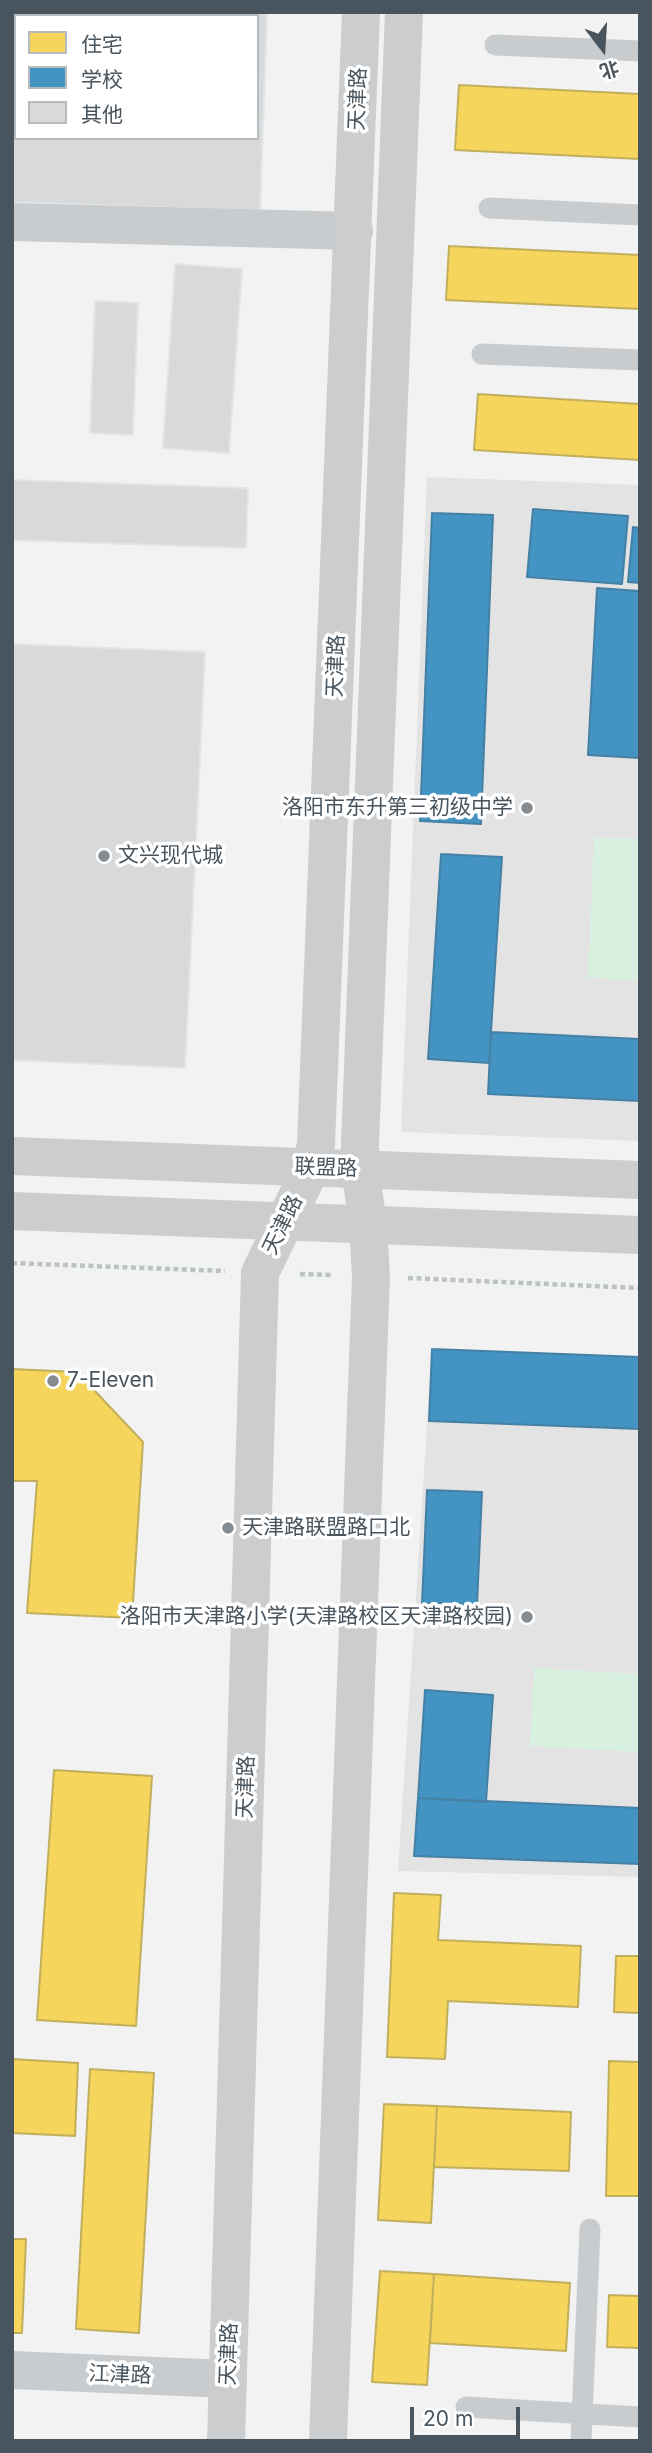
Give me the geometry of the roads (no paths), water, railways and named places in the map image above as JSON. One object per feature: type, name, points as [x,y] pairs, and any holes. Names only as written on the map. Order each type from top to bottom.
[{"type":"main road","name":"天津路","points":[[226,2441],[260,1273],[310,1168],[316,1144],[361,12]]},
{"type":"main road","name":"天津路","points":[[328,2441],[371,1277],[368,1223],[360,1169],[404,12]]},
{"type":"main road","name":"联盟路","points":[[12,1156],[640,1180]]},
{"type":"main road","points":[[12,1211],[640,1235]]},
{"type":"street","points":[[12,222],[354,231]]},
{"type":"street","name":"江津路","points":[[12,2370],[228,2379]]},
{"type":"lane","points":[[495,45],[640,51]]},
{"type":"lane","points":[[489,208],[640,215]]},
{"type":"lane","points":[[482,354],[640,360]]},
{"type":"lane","points":[[581,2441],[590,2229]]},
{"type":"lane","points":[[466,2407],[640,2417]]},
{"type":"place","name":"洛阳市东升第三初级中学","points":[[527,808]]},
{"type":"place","name":"文兴现代城","points":[[104,856]]},
{"type":"place","name":"7-Eleven","points":[[53,1381]]},
{"type":"place","name":"天津路联盟路口北","points":[[228,1528]]},
{"type":"place","name":"洛阳市天津路小学(天津路校区天津路校园)","points":[[527,1617]]}]
